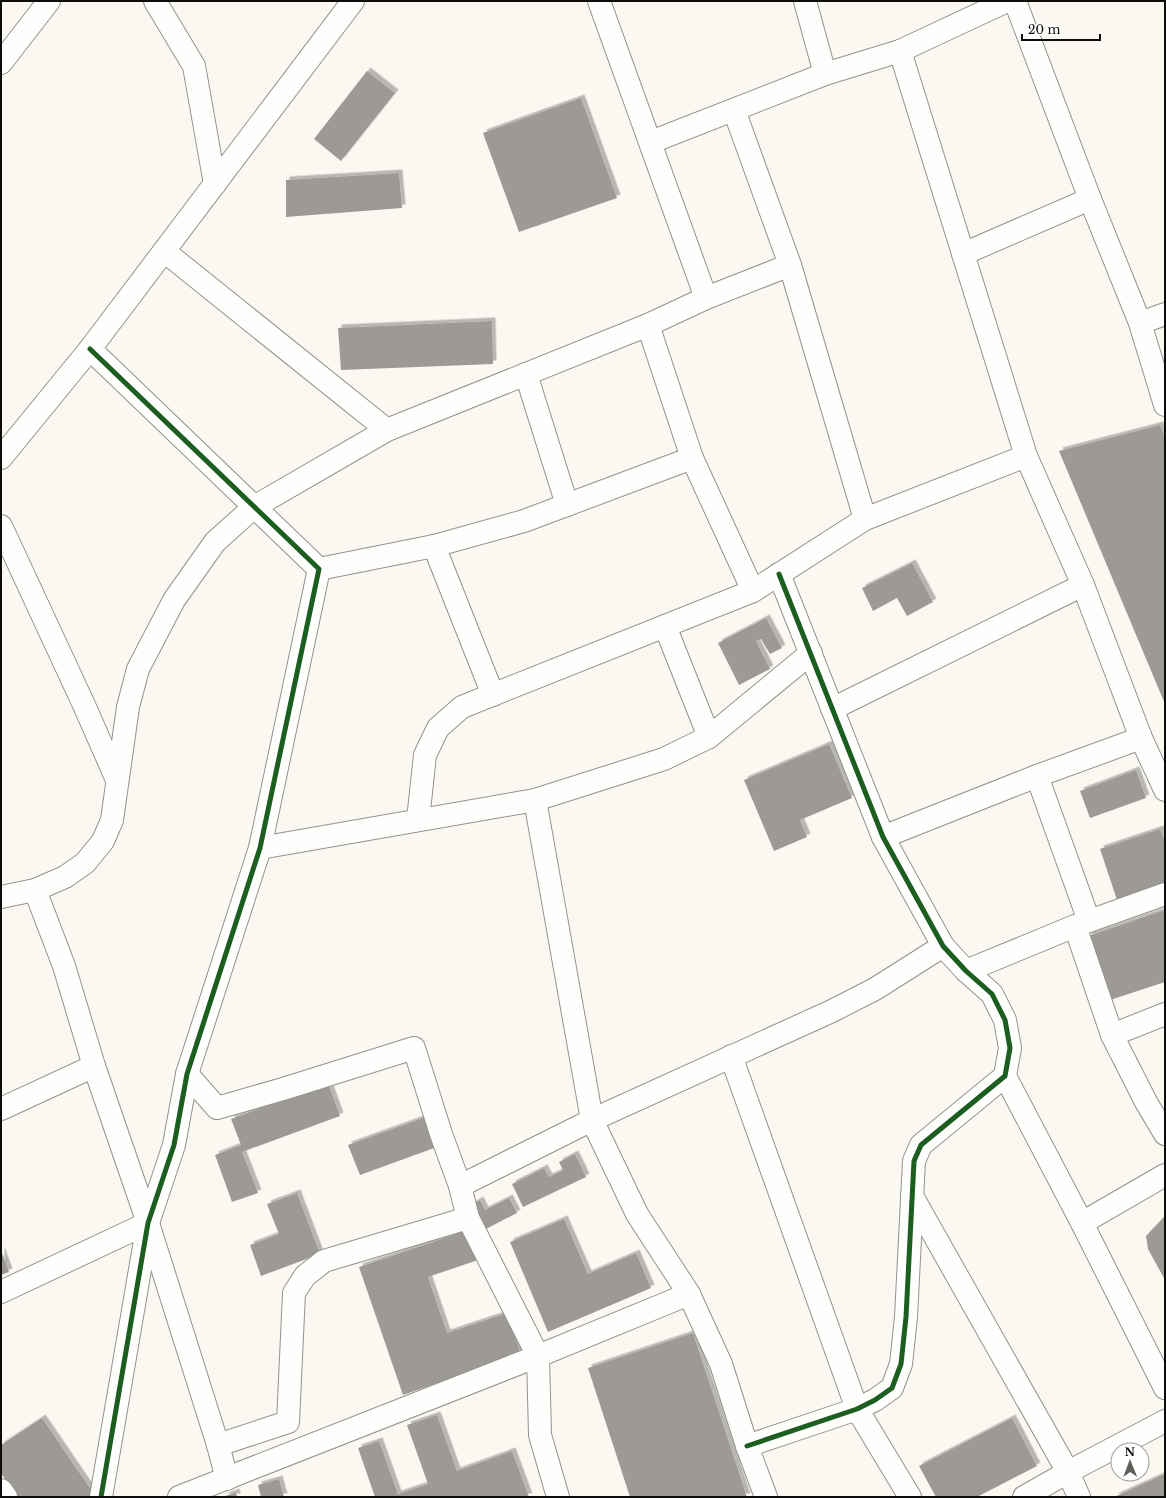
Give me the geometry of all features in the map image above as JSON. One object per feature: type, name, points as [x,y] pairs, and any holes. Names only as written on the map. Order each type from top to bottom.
[{"type":"street","points":[[1,63],[49,1]]},
{"type":"street","points":[[155,1],[194,66],[215,184]]},
{"type":"street","points":[[1,458],[90,349],[353,1]]},
{"type":"street","points":[[599,1],[706,298]]},
{"type":"street","points":[[805,1],[825,74]]},
{"type":"street","points":[[651,142],[825,74],[900,51],[1007,1]]},
{"type":"street","points":[[1015,1],[1090,199],[1140,324],[1165,405]]},
{"type":"street","points":[[900,51],[1026,456],[1082,585],[1142,738],[1165,790]]},
{"type":"street","points":[[734,110],[790,265],[865,519]]},
{"type":"street","points":[[963,254],[1090,199]]},
{"type":"street","points":[[164,251],[387,430]]},
{"type":"street","points":[[1,897],[35,890],[65,877],[86,863],[103,841],[112,820],[128,706],[138,668],[174,600],[215,542],[254,507],[387,430],[648,325],[706,298],[790,265]]},
{"type":"street","points":[[1140,324],[1165,314]]},
{"type":"street","points":[[648,325],[692,458],[753,591]]},
{"type":"street","points":[[90,349],[318,569]]},
{"type":"street","points":[[526,374],[568,505]]},
{"type":"street","points":[[418,820],[425,755],[438,728],[462,707],[753,591],[865,519],[1026,456]]},
{"type":"street","points":[[318,569],[434,546],[524,521],[692,458]]},
{"type":"street","points":[[1,526],[117,780]]},
{"type":"street","points":[[434,546],[493,695]]},
{"type":"street","points":[[101,1497],[148,1223],[174,1145],[187,1074],[260,848],[318,569]]},
{"type":"street","points":[[778,574],[811,653],[883,836],[943,946],[966,971],[992,994],[1005,1020],[1010,1048],[1005,1076],[1082,1223],[1165,1388]]},
{"type":"street","points":[[832,709],[1082,585]]},
{"type":"street","points":[[665,626],[710,737]]},
{"type":"street","points":[[260,848],[535,800],[664,759],[710,737],[811,653]]},
{"type":"street","points":[[883,836],[1037,776],[1142,738]]},
{"type":"street","points":[[1037,776],[1082,924],[1112,1035],[1146,1102],[1165,1134]]},
{"type":"street","points":[[535,800],[592,1120],[636,1214],[689,1294],[721,1364],[747,1446],[766,1497]]},
{"type":"street","points":[[35,890],[64,966],[94,1066],[148,1223],[218,1445],[226,1479]]},
{"type":"street","points":[[966,971],[1082,924],[1165,894]]},
{"type":"street","points":[[460,1186],[592,1120],[832,1011],[875,989],[943,946]]},
{"type":"street","points":[[1112,1035],[1165,1014]]},
{"type":"street","points":[[187,1074],[217,1108],[414,1048],[440,1134],[460,1186],[468,1218],[538,1356],[540,1435],[558,1497]]},
{"type":"street","points":[[731,1056],[857,1409],[910,1497]]},
{"type":"street","points":[[1,1109],[94,1066]]},
{"type":"street","points":[[747,1446],[857,1409],[876,1400],[892,1388],[902,1364],[906,1317],[914,1161],[921,1145],[1005,1076]]},
{"type":"street","points":[[1082,1223],[1165,1175]]},
{"type":"street","points":[[912,1196],[1068,1472],[1079,1497]]},
{"type":"street","points":[[218,1445],[288,1422],[294,1293],[305,1276],[324,1261],[468,1218]]},
{"type":"street","points":[[1,1292],[148,1223]]},
{"type":"street","points":[[179,1497],[538,1356],[689,1294]]},
{"type":"street","points":[[1024,1497],[1165,1421]]},
{"type":"street","points":[[1,1490],[6,1497]]},
{"type":"building","points":[[367,71],[395,93],[341,161],[314,139]]},
{"type":"building","points":[[581,98],[617,198],[519,232],[483,133]]},
{"type":"building","points":[[399,173],[402,208],[286,217],[286,180]]},
{"type":"building","points":[[492,321],[493,364],[341,370],[338,328]]},
{"type":"building","points":[[1160,425],[1165,438],[1165,704],[1059,451]]},
{"type":"building","points":[[912,563],[933,602],[907,616],[897,598],[873,611],[862,588]]},
{"type":"building","points":[[766,618],[782,648],[770,654],[761,639],[756,641],[770,669],[739,685],[718,643]]},
{"type":"building","points":[[829,744],[852,798],[800,820],[807,837],[774,851],[744,780]]},
{"type":"building","points":[[1136,770],[1146,798],[1090,818],[1080,791]]},
{"type":"building","points":[[1160,829],[1165,842],[1165,884],[1117,900],[1100,849]]},
{"type":"building","points":[[1165,910],[1165,982],[1110,1000],[1088,936]]},
{"type":"building","points":[[328,1083],[340,1116],[242,1152],[258,1193],[232,1202],[215,1155],[241,1145],[231,1119]]},
{"type":"building","points":[[426,1117],[437,1147],[360,1175],[348,1145]]},
{"type":"building","points":[[575,1154],[586,1177],[523,1207],[512,1184],[544,1168],[549,1177],[563,1170],[559,1162]]},
{"type":"building","points":[[297,1193],[320,1254],[261,1276],[250,1245],[279,1234],[267,1204]]},
{"type":"building","points":[[509,1198],[517,1213],[484,1230],[471,1205],[480,1200],[485,1210]]},
{"type":"building","points":[[1165,1216],[1165,1280],[1148,1249],[1146,1236]]},
{"type":"building","points":[[564,1219],[588,1274],[636,1253],[651,1288],[548,1332],[510,1242]]},
{"type":"building","points":[[468,1230],[478,1260],[428,1277],[447,1333],[507,1313],[521,1354],[403,1395],[359,1267]]},
{"type":"building","points":[[1,1250],[9,1272],[1,1275]]},
{"type":"building","points":[[693,1333],[747,1497],[630,1497],[588,1368]]},
{"type":"building","points":[[437,1415],[457,1471],[512,1451],[529,1497],[375,1497],[358,1448],[379,1441],[398,1494],[428,1484],[407,1425]]},
{"type":"building","points":[[42,1418],[96,1497],[17,1497],[1,1473],[1,1445]]},
{"type":"building","points":[[1012,1418],[1037,1466],[977,1497],[936,1497],[919,1466]]},
{"type":"building","points":[[1165,1474],[1165,1497],[1114,1497],[1150,1482]]},
{"type":"building","points":[[279,1479],[284,1497],[261,1497],[258,1485]]},
{"type":"building","points":[[236,1492],[237,1497],[223,1497]]},
{"type":"cycle path","points":[[90,349],[319,569],[260,848],[187,1074],[174,1145],[148,1223],[101,1497]]},
{"type":"cycle path","points":[[747,1446],[857,1409],[875,1400],[892,1388],[901,1364],[906,1317],[914,1161],[921,1145],[1005,1076],[1010,1048],[1005,1020],[992,994],[966,971],[943,946],[883,837],[779,574]]}]
